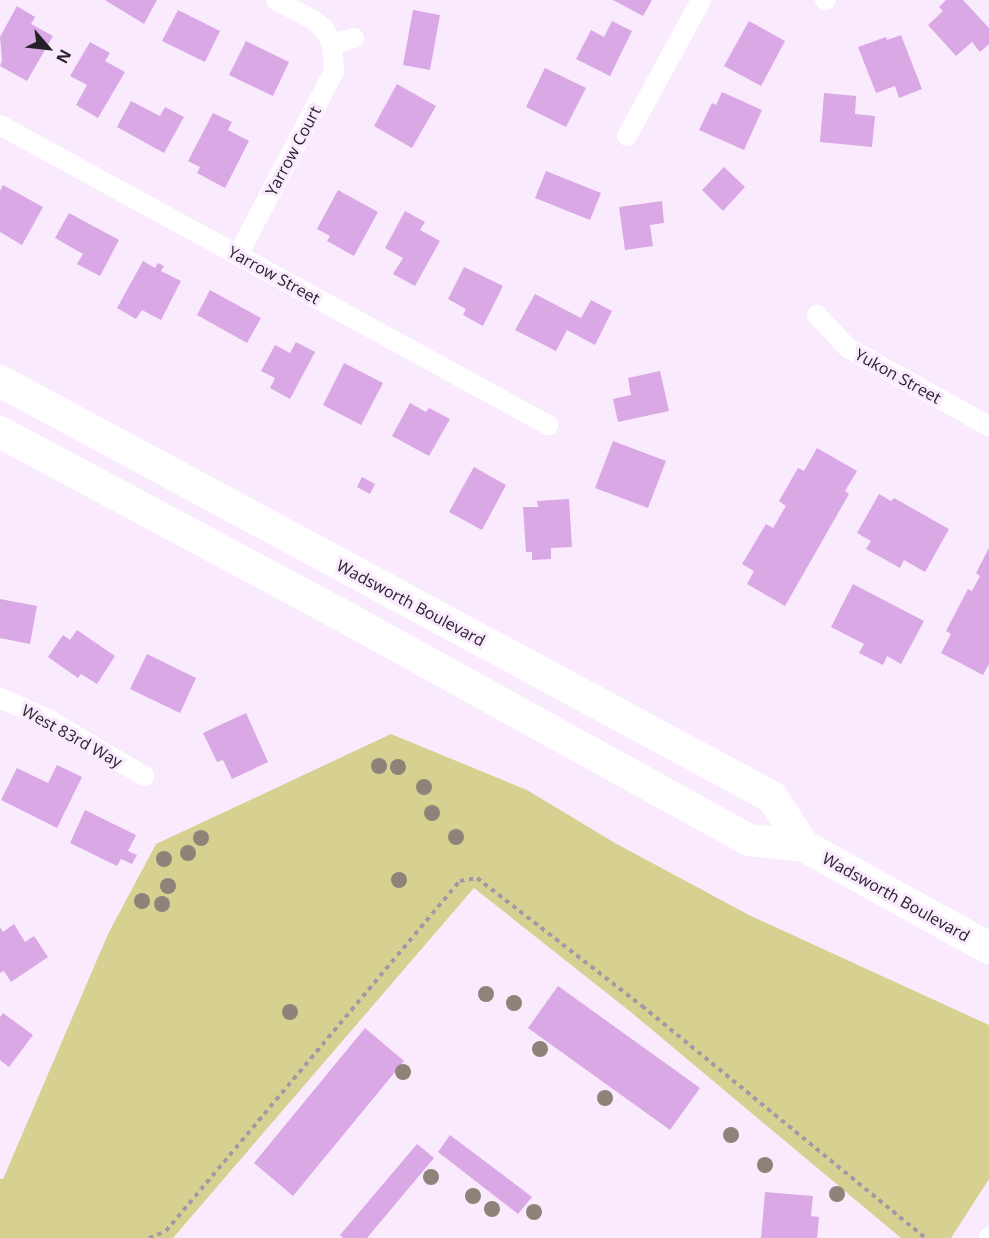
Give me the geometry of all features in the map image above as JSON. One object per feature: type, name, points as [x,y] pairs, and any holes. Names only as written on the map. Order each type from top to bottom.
[{"type":"main road","name":"Wadsworth Boulevard","points":[[0,381],[772,797],[804,846]]},
{"type":"main road","name":"Wadsworth Boulevard","points":[[0,432],[354,622],[749,840],[804,846],[989,948]]},
{"type":"street","points":[[276,0],[315,21],[332,44],[354,38]]},
{"type":"street","points":[[627,136],[701,0]]},
{"type":"street","name":"Yarrow Court","points":[[238,255],[334,71],[332,44]]},
{"type":"street","name":"Yarrow Street","points":[[0,125],[548,425]]},
{"type":"street","name":"Yukon Street","points":[[817,315],[848,348],[989,426]]},
{"type":"street","name":"West 83rd Way","points":[[0,698],[48,719],[144,776]]},
{"type":"path","points":[[149,1238],[166,1231],[460,881],[477,878],[642,1006],[925,1238]]},
{"type":"shaded area","points":[[391,734],[527,790],[615,843],[749,915],[989,1025],[989,1179],[951,1238],[901,1238],[632,1013],[474,888],[173,1238],[0,1238],[0,1179],[3,1179],[108,934],[156,844]]},
{"type":"building","points":[[105,0],[157,0],[144,24]]},
{"type":"building","points":[[613,0],[652,0],[643,16]]},
{"type":"building","points":[[946,0],[963,0],[989,28],[989,44],[980,52],[972,42],[956,56],[928,25],[943,11],[939,7]]},
{"type":"building","points":[[17,6],[35,17],[31,24],[53,36],[27,81],[0,66],[2,60],[0,37]]},
{"type":"building","points":[[178,10],[220,31],[205,62],[162,41]]},
{"type":"building","points":[[413,10],[440,15],[430,70],[403,65]]},
{"type":"building","points":[[612,21],[632,31],[610,76],[576,59],[591,30],[604,37]]},
{"type":"building","points":[[749,21],[785,41],[761,86],[724,66]]},
{"type":"building","points":[[901,35],[922,89],[899,98],[895,86],[876,93],[858,47],[886,37],[887,40]]},
{"type":"building","points":[[246,41],[289,62],[273,96],[229,75]]},
{"type":"building","points":[[90,42],[110,53],[105,61],[125,72],[98,118],[76,105],[87,85],[70,76]]},
{"type":"building","points":[[545,68],[586,88],[566,127],[526,107]]},
{"type":"building","points":[[397,84],[436,106],[412,148],[374,126]]},
{"type":"building","points":[[722,92],[762,110],[744,150],[699,130],[712,103],[716,105]]},
{"type":"building","points":[[824,93],[856,96],[855,114],[875,116],[872,147],[820,142]]},
{"type":"building","points":[[131,101],[160,116],[165,107],[184,117],[164,153],[117,127]]},
{"type":"building","points":[[213,113],[232,122],[228,130],[249,141],[225,188],[197,173],[200,167],[188,161]]},
{"type":"building","points":[[724,167],[745,187],[723,211],[702,190]]},
{"type":"building","points":[[546,171],[601,193],[590,220],[535,198]]},
{"type":"building","points":[[3,185],[43,207],[22,245],[0,232],[0,191]]},
{"type":"building","points":[[338,190],[378,212],[354,256],[327,241],[330,236],[317,229]]},
{"type":"building","points":[[662,201],[664,223],[650,225],[653,246],[625,250],[619,207]]},
{"type":"building","points":[[405,211],[425,222],[420,230],[440,241],[415,286],[393,274],[403,258],[385,248]]},
{"type":"building","points":[[69,213],[119,240],[100,276],[77,264],[83,254],[55,238]]},
{"type":"building","points":[[143,261],[155,268],[158,263],[164,266],[161,271],[181,281],[161,320],[142,310],[136,319],[117,308]]},
{"type":"building","points":[[464,267],[503,286],[483,326],[463,315],[466,309],[448,299]]},
{"type":"building","points":[[210,290],[261,318],[247,343],[197,315]]},
{"type":"building","points":[[535,294],[581,318],[591,300],[612,311],[595,345],[567,330],[556,351],[515,330]]},
{"type":"building","points":[[296,342],[315,352],[290,399],[270,388],[275,378],[261,371],[275,345],[290,353]]},
{"type":"building","points":[[344,363],[383,383],[361,425],[323,405]]},
{"type":"building","points":[[660,371],[669,411],[618,422],[613,399],[631,395],[628,378]]},
{"type":"building","points":[[410,403],[426,412],[429,408],[450,419],[429,456],[392,436]]},
{"type":"building","points":[[613,441],[666,461],[648,508],[595,488]]},
{"type":"building","points":[[817,448],[857,471],[845,491],[849,494],[785,606],[747,584],[754,571],[742,564],[766,524],[773,528],[786,506],[779,501],[798,468],[804,471]]},
{"type":"building","points":[[474,467],[506,485],[482,530],[449,512]]},
{"type":"building","points":[[362,477],[375,484],[370,494],[357,487]]},
{"type":"building","points":[[879,494],[891,501],[894,498],[949,529],[925,572],[904,560],[900,568],[866,549],[871,541],[857,533]]},
{"type":"building","points":[[569,499],[572,547],[551,548],[551,559],[532,560],[532,552],[526,552],[523,507],[538,507],[537,501]]},
{"type":"building","points":[[989,548],[989,664],[983,675],[941,653],[951,634],[946,631],[968,589],[972,591],[980,576],[976,573]]},
{"type":"building","points":[[853,584],[924,621],[901,664],[887,656],[883,665],[859,653],[864,644],[831,627]]},
{"type":"building","points":[[0,599],[37,606],[30,644],[0,638]]},
{"type":"building","points":[[77,630],[115,656],[97,684],[81,674],[78,678],[48,657],[63,635],[70,640]]},
{"type":"building","points":[[147,654],[196,678],[180,713],[130,689]]},
{"type":"building","points":[[246,713],[268,762],[232,779],[223,760],[217,762],[203,733]]},
{"type":"building","points":[[57,765],[82,777],[57,828],[1,800],[17,768],[48,783]]},
{"type":"building","points":[[85,810],[136,835],[128,851],[137,855],[132,864],[121,859],[117,866],[70,843]]},
{"type":"building","points":[[14,924],[25,942],[34,936],[48,957],[11,982],[4,971],[0,973],[0,927],[3,932]]},
{"type":"building","points":[[558,986],[700,1088],[670,1130],[528,1028]]},
{"type":"building","points":[[3,1013],[33,1035],[9,1067],[0,1060],[0,1017]]},
{"type":"building","points":[[365,1028],[404,1061],[293,1196],[254,1163]]},
{"type":"building","points":[[450,1135],[532,1197],[518,1214],[438,1152]]},
{"type":"building","points":[[417,1144],[434,1158],[367,1238],[343,1238],[340,1235]]},
{"type":"building","points":[[765,1192],[813,1196],[811,1216],[819,1217],[817,1238],[761,1238]]}]
